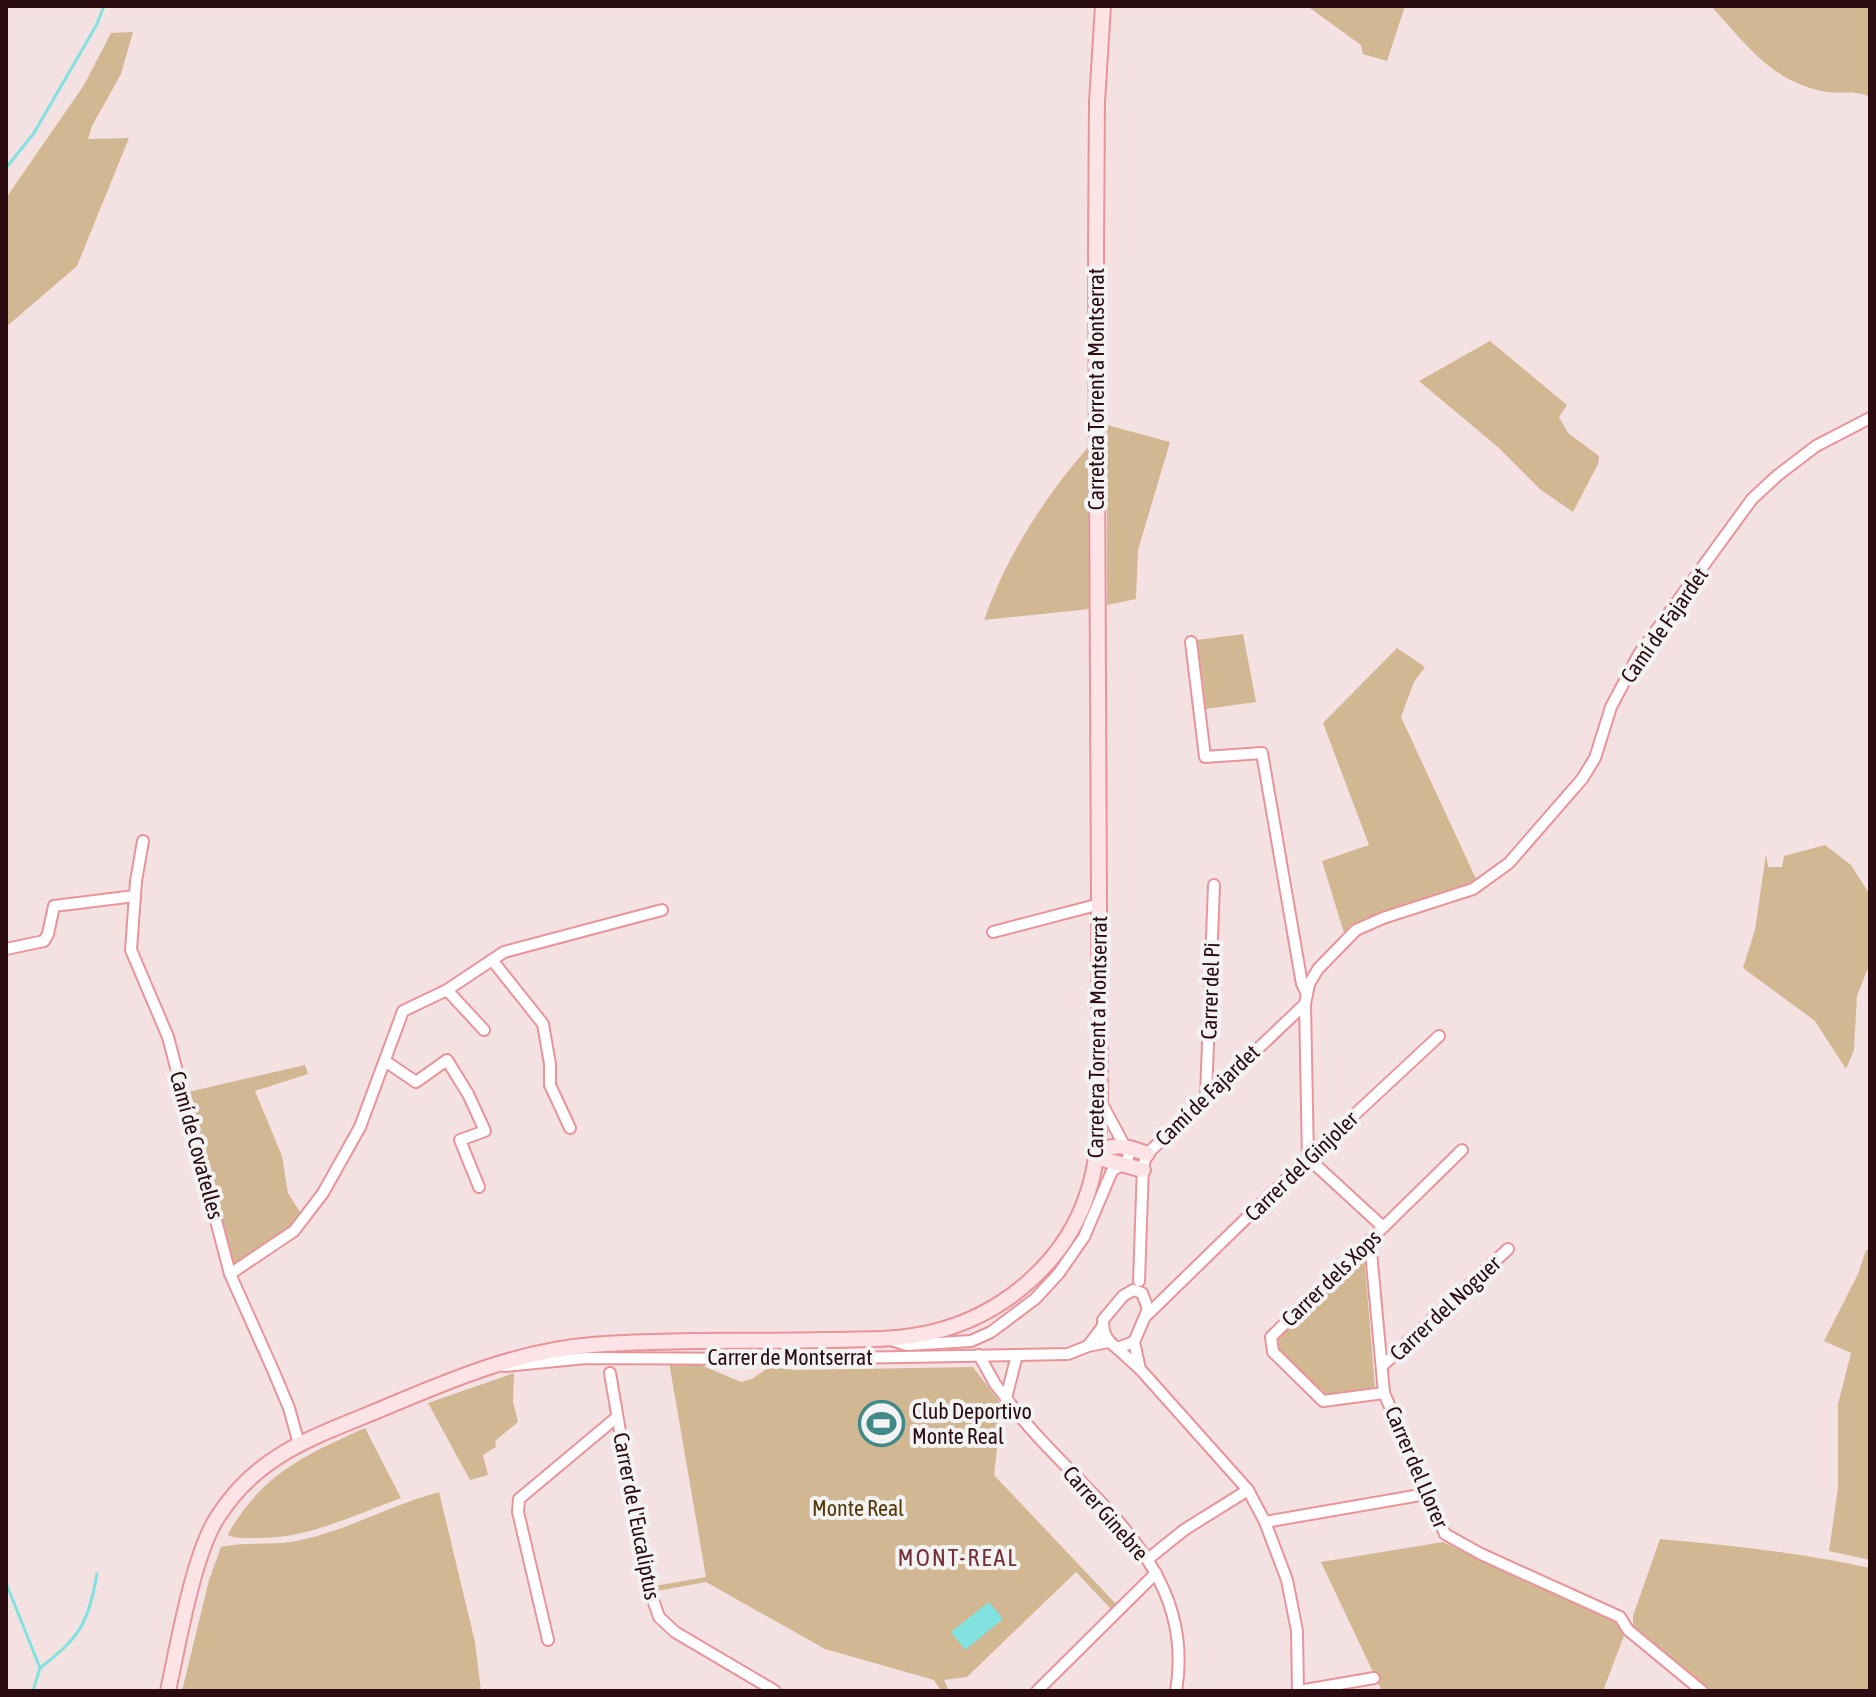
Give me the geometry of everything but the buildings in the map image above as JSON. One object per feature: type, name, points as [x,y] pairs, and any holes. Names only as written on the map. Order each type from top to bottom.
[{"type":"main road","name":"Carretera Torrent a Montserrat","points":[[168,1691],[198,1562],[214,1522],[253,1474],[299,1444],[430,1389],[492,1367],[558,1350],[590,1345],[885,1339],[933,1332],[963,1323],[1010,1298],[1035,1276],[1069,1232],[1088,1194],[1098,1152],[1100,1101],[1096,250],[1097,102],[1103,6]]},
{"type":"main road","points":[[1106,1147],[1125,1147],[1144,1163],[1122,1166],[1106,1160],[1098,1152],[1106,1147]]},
{"type":"street","name":"Camí de Fajardet","points":[[1144,1163],[1206,1096],[1306,999],[1318,969],[1356,930],[1473,889],[1509,863],[1582,779],[1595,758],[1611,707],[1639,654],[1752,499],[1816,446],[1870,418]]},
{"type":"street","points":[[1191,642],[1205,757],[1262,753],[1306,999],[1308,1158],[1383,1227]]},
{"type":"street","name":"Camí de Covatelles","points":[[143,841],[131,950],[168,1037],[230,1274],[289,1408],[299,1444]]},
{"type":"street","name":"Carrer del Pi","points":[[1206,1096],[1214,885]]},
{"type":"street","points":[[6,949],[44,941],[54,906],[135,896]]},
{"type":"street","points":[[993,932],[1100,904]]},
{"type":"street","points":[[230,1274],[294,1231],[313,1209],[360,1127],[403,1011],[447,990],[504,952],[662,910]]},
{"type":"street","points":[[492,960],[543,1024],[550,1085],[570,1128]]},
{"type":"street","points":[[447,990],[484,1030]]},
{"type":"street","name":"Carrer del Ginjoler","points":[[1146,1316],[1439,1036]]},
{"type":"street","points":[[385,1061],[416,1082],[447,1060],[485,1131],[460,1140],[479,1187]]},
{"type":"street","points":[[1100,1101],[1125,1147]]},
{"type":"street","name":"Carrer de Montserrat","points":[[885,1339],[907,1345],[971,1341],[991,1332],[1035,1299],[1059,1273],[1084,1237],[1112,1171],[1122,1166],[1129,1154],[1125,1147]]},
{"type":"street","name":"Carrer dels Xops","points":[[1384,1393],[1323,1401],[1273,1352],[1270,1342],[1274,1333],[1462,1150]]},
{"type":"street","points":[[1140,1369],[1134,1342],[1148,1309],[1140,1291],[1144,1163]]},
{"type":"street","name":"Carrer del Llorer","points":[[1370,1241],[1384,1393],[1439,1526],[1451,1539],[1620,1617],[1628,1630],[1702,1691]]},
{"type":"street","name":"Carrer del Noguer","points":[[1382,1366],[1508,1249]]},
{"type":"street","points":[[1165,1298],[1140,1291],[1123,1296],[1103,1320],[1103,1326],[1112,1345],[1140,1369],[1248,1490],[1265,1522],[1287,1580],[1297,1631],[1299,1691],[1374,1678]]},
{"type":"street","points":[[1088,1346],[1103,1326]]},
{"type":"street","name":"Carrer de Montserrat","points":[[492,1367],[598,1358],[786,1359],[1068,1354],[1088,1346],[1134,1342]]},
{"type":"street","name":"Carrer Ginebre","points":[[979,1355],[1006,1398],[1118,1519],[1148,1559],[1165,1589],[1171,1611],[1177,1644],[1176,1691]]},
{"type":"street","points":[[1006,1398],[1017,1355]]},
{"type":"street","points":[[598,1358],[610,1373],[617,1358]]},
{"type":"street","name":"Carrer de l'Eucaliptus","points":[[610,1373],[645,1577],[659,1617],[675,1632],[775,1691]]},
{"type":"street","points":[[548,1640],[518,1512],[519,1499],[617,1417]]},
{"type":"street","points":[[1148,1559],[1184,1530],[1248,1490]]},
{"type":"street","points":[[1265,1522],[1426,1494]]},
{"type":"street","points":[[1037,1691],[1156,1573]]},
{"type":"green space","points":[[1307,6],[1405,6],[1387,61],[1363,54],[1361,45]]},
{"type":"green space","points":[[1711,6],[1870,6],[1870,97],[1858,93],[1822,91],[1788,78],[1760,59]]},
{"type":"green space","points":[[133,32],[121,74],[88,139],[129,138],[77,266],[6,327],[6,198],[84,85],[111,33]]},
{"type":"green space","points":[[1490,341],[1567,405],[1559,417],[1568,433],[1599,456],[1598,464],[1573,512],[1541,490],[1499,448],[1419,381]]},
{"type":"green space","points":[[1107,425],[1170,442],[1138,550],[1136,599],[1107,605]]},
{"type":"green space","points":[[1089,446],[1090,609],[984,620],[1028,528]]},
{"type":"green space","points":[[1243,634],[1256,702],[1206,709],[1197,640]]},
{"type":"green space","points":[[1397,648],[1425,667],[1414,682],[1401,717],[1477,881],[1378,916],[1344,933],[1322,861],[1369,845],[1323,723]]},
{"type":"green space","points":[[1825,845],[1851,865],[1870,895],[1870,963],[1857,996],[1854,1050],[1846,1069],[1815,1021],[1743,968],[1755,930],[1766,854],[1768,867],[1782,867],[1784,856]]},
{"type":"green space","points":[[305,1065],[308,1074],[255,1091],[282,1156],[288,1193],[303,1217],[295,1226],[231,1266],[188,1092]]},
{"type":"green space","points":[[1866,1250],[1870,1250],[1870,1560],[1829,1551],[1838,1488],[1838,1404],[1851,1353],[1824,1341],[1858,1274]]},
{"type":"green space","points":[[1364,1255],[1375,1387],[1325,1395],[1280,1351],[1277,1339]]},
{"type":"green space","name":"Monte Real","points":[[677,1355],[741,1382],[752,1379],[769,1367],[795,1370],[973,1367],[1002,1405],[994,1475],[1116,1604],[1111,1609],[1076,1572],[967,1677],[944,1680],[949,1691],[941,1691],[934,1680],[825,1649],[706,1582],[657,1591],[655,1586],[706,1577],[669,1362]]},
{"type":"green space","points":[[514,1373],[513,1402],[518,1422],[495,1441],[496,1447],[483,1455],[488,1475],[470,1480],[428,1403]]},
{"type":"green space","points":[[365,1428],[401,1498],[298,1534],[261,1538],[229,1536],[241,1513],[270,1481],[304,1458]]},
{"type":"green space","points":[[439,1492],[475,1642],[481,1691],[182,1691],[209,1580],[221,1547],[314,1537]]},
{"type":"green space","points":[[1660,1539],[1765,1550],[1870,1568],[1870,1691],[1708,1691],[1633,1630],[1633,1616]]},
{"type":"green space","points":[[1443,1542],[1619,1621],[1625,1633],[1603,1691],[1382,1691],[1321,1562]]},
{"type":"water","points":[[989,1602],[1003,1619],[965,1650],[951,1632]]},
{"type":"waterway","points":[[6,168],[34,133],[97,24],[104,6]]},
{"type":"waterway","points":[[40,1668],[65,1647],[80,1628],[86,1618],[97,1574]]},
{"type":"waterway","points":[[6,1583],[40,1668],[33,1691]]},
{"type":"place","name":"Club Deportivo Monte Real","points":[[881,1424]]},
{"type":"district","name":"MONT-REAL","points":[[958,1558]]}]
